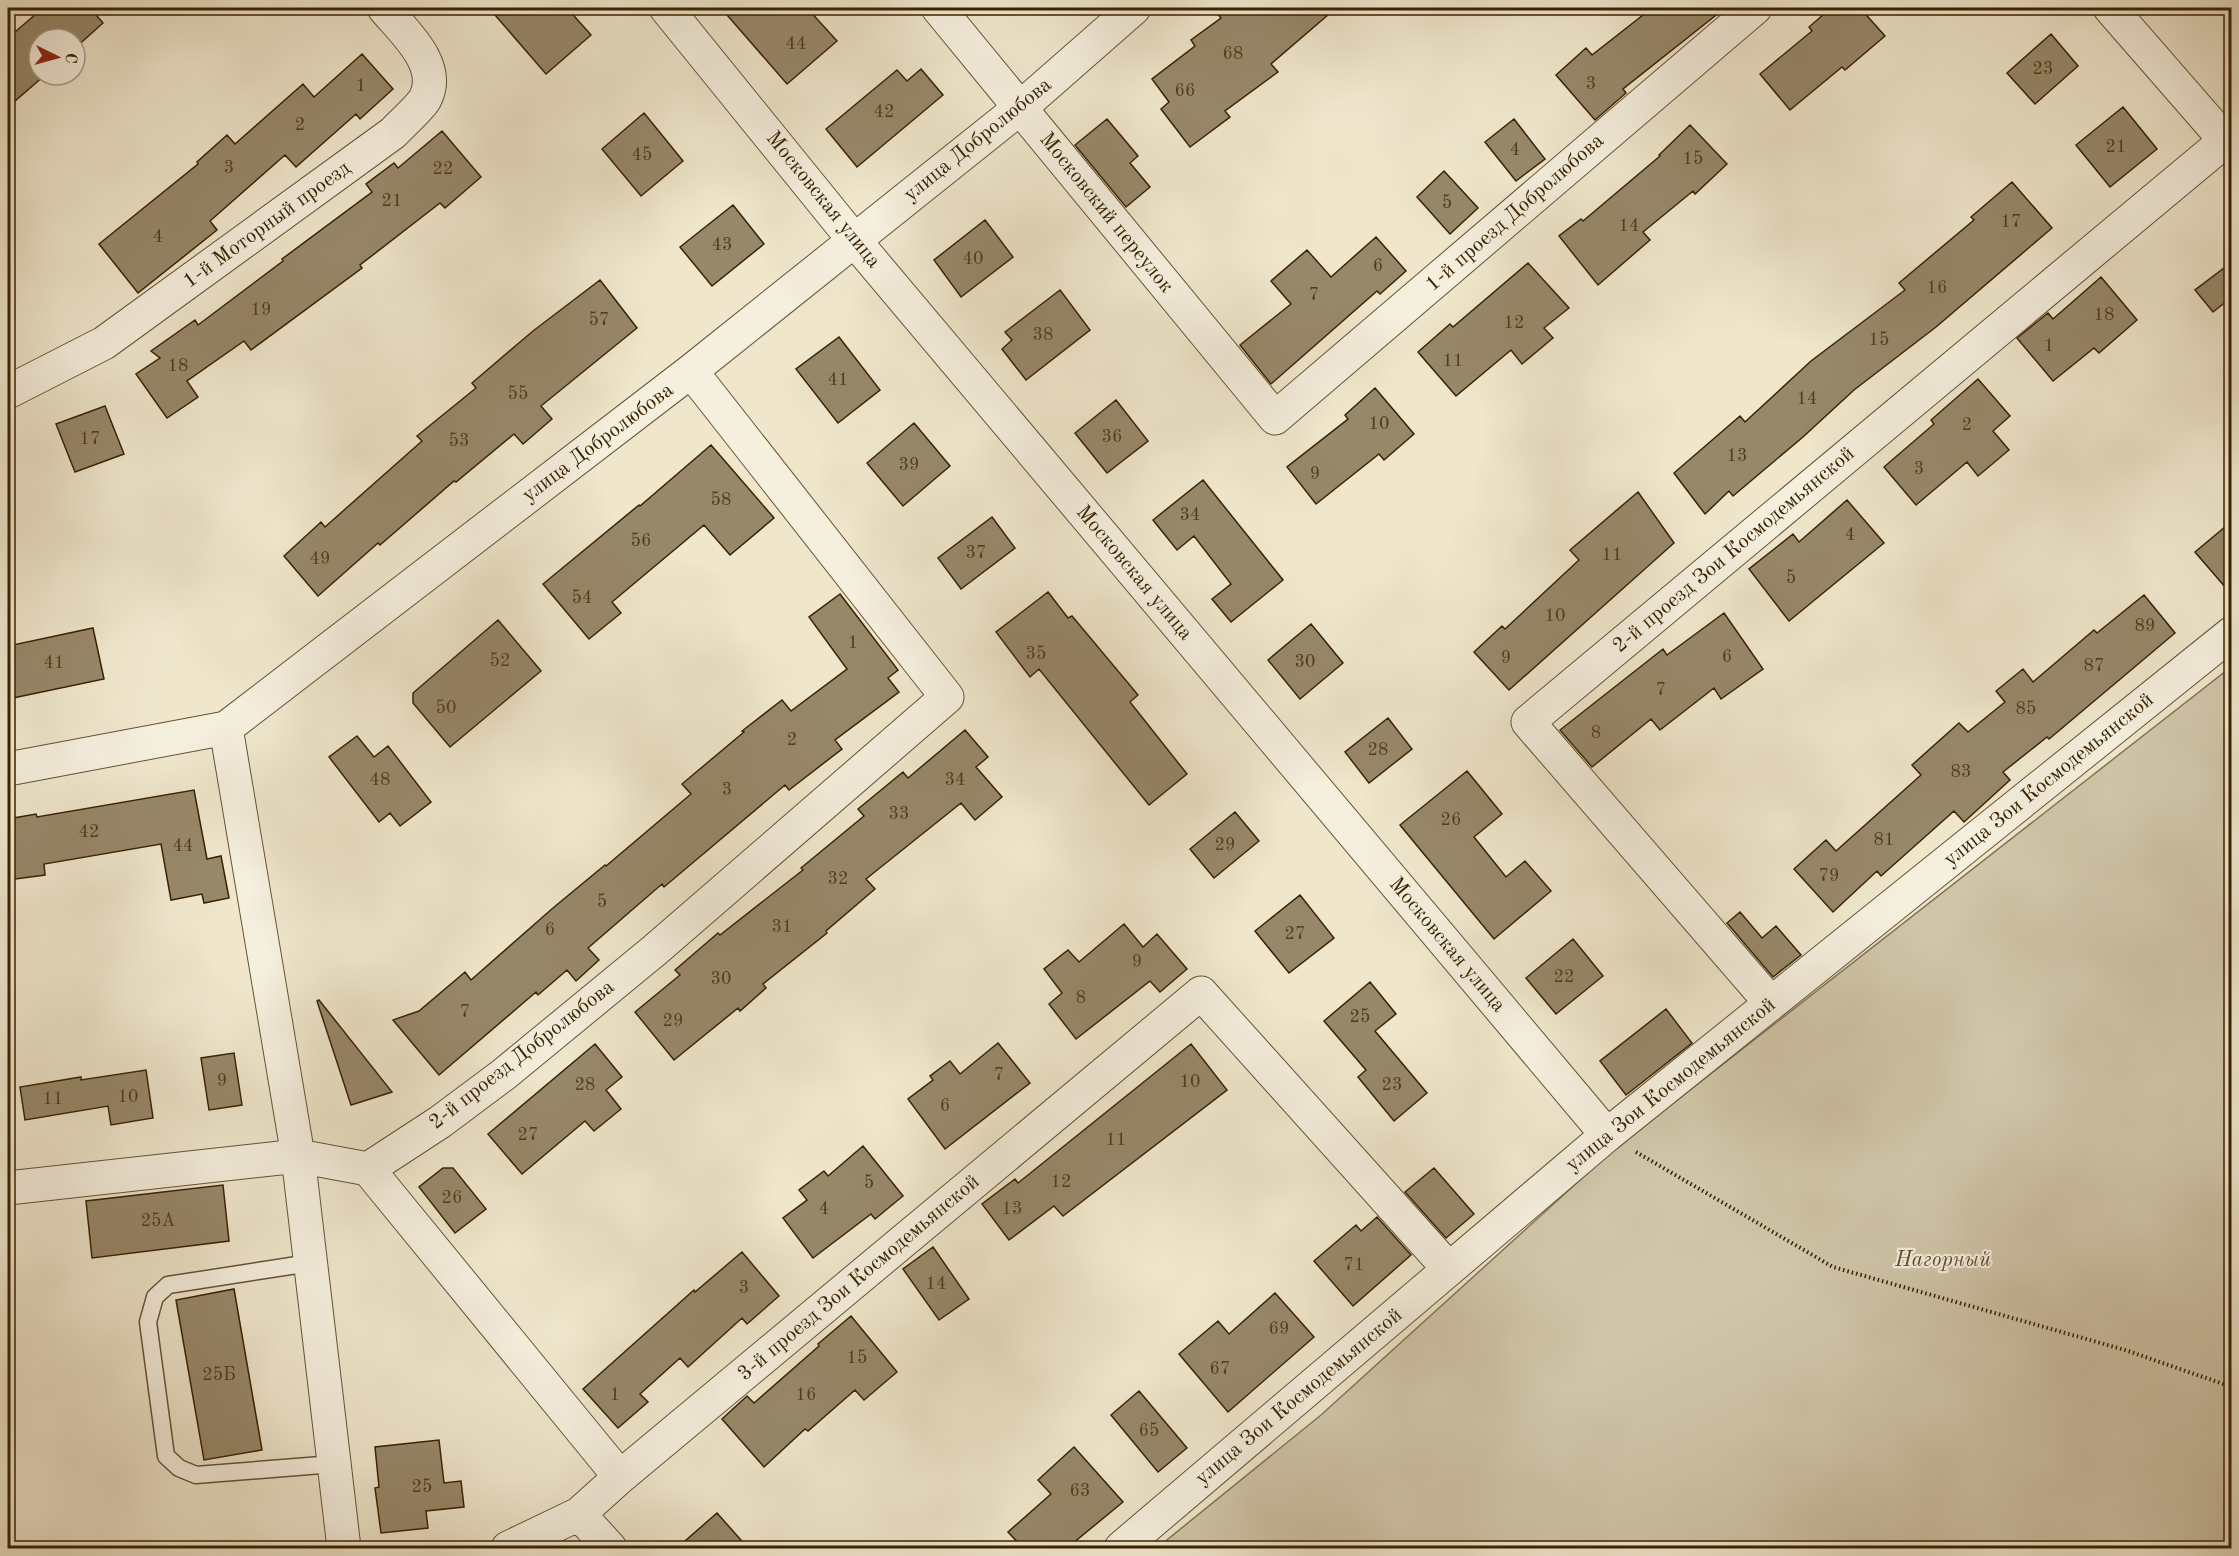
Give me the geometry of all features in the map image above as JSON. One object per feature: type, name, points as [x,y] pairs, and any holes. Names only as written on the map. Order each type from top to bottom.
[{"type":"street","name":"1-й Моторный проезд","points":[[8,392],[104,343],[393,133],[425,99],[430,78],[424,57],[384,8]]},
{"type":"street","name":"Московская улица","points":[[666,8],[854,240],[1607,1135]]},
{"type":"street","name":"Московский переулок","points":[[938,8],[1275,418]]},
{"type":"street","name":"улица Добролюбова","points":[[8,769],[226,728],[691,371],[1020,108],[1134,8]]},
{"type":"street","name":"1-й проезд Добролюбова","points":[[1275,418],[1755,8]]},
{"type":"street","points":[[2110,8],[2228,145]]},
{"type":"street","name":"2-й проезд Зои Космодемьянской","points":[[1771,1003],[1528,722],[2228,145]]},
{"type":"street","name":"2-й проезд Добролюбова","points":[[368,1168],[440,1122],[503,1075],[655,950],[947,697],[691,371]]},
{"type":"street","name":"улица Зои Космодемьянской","points":[[1121,1548],[1607,1135],[2232,633]]},
{"type":"street","points":[[226,728],[298,1156],[344,1548]]},
{"type":"street","name":"3-й проезд Зои Космодемьянской","points":[[508,1548],[579,1514],[620,1477],[1201,993],[1449,1269]]},
{"type":"street","points":[[8,1188],[298,1156],[368,1168],[620,1477]]},
{"type":"street","points":[[579,1514],[610,1548]]},
{"type":"lane","points":[[310,1263],[168,1285],[155,1297],[148,1322],[166,1456],[179,1468],[196,1475],[334,1464]]},
{"type":"path","points":[[1607,1135],[1833,1267],[2125,1350],[2232,1387]]},
{"type":"green space","name":"Нагорный","points":[[2231,667],[2231,1548],[1157,1548],[1321,1415],[1612,1151]]},
{"type":"building","points":[[43,8],[90,8],[103,23],[87,37],[87,27],[27,27],[27,87],[31,87],[8,107],[8,38]]},
{"type":"building","points":[[489,8],[567,8],[591,35],[546,74]]},
{"type":"building","points":[[721,8],[807,8],[837,41],[787,84]]},
{"type":"building","points":[[1213,8],[1336,8],[1271,64],[1278,72],[1225,111],[1230,117],[1190,147],[1161,109],[1169,102],[1152,79],[1195,46],[1191,40],[1221,18]]},
{"type":"building","points":[[1652,8],[1725,8],[1623,89],[1626,93],[1595,120],[1556,75],[1586,48],[1592,55]]},
{"type":"building","points":[[1831,8],[1860,8],[1885,36],[1845,70],[1842,67],[1790,110],[1760,74],[1812,31],[1809,27]]},
{"type":"building","points":[[2051,34],[2078,66],[2035,104],[2007,73]]},
{"type":"building","points":[[362,54],[393,89],[360,119],[356,114],[296,167],[285,155],[210,221],[217,230],[138,293],[99,244],[198,164],[197,162],[227,135],[235,144],[303,84],[314,97]]},
{"type":"building","points":[[921,69],[943,95],[857,167],[826,129],[897,70],[907,81]]},
{"type":"building","points":[[2123,107],[2157,149],[2110,187],[2076,145]]},
{"type":"building","points":[[644,113],[683,161],[641,196],[602,149]]},
{"type":"building","points":[[1107,119],[1138,156],[1130,163],[1150,187],[1126,207],[1075,145]]},
{"type":"building","points":[[1514,119],[1545,159],[1516,181],[1485,142]]},
{"type":"building","points":[[1690,125],[1727,164],[1695,194],[1693,191],[1643,232],[1650,240],[1598,285],[1559,236],[1581,219],[1583,221],[1660,156]]},
{"type":"building","points":[[442,131],[481,177],[445,208],[440,203],[360,265],[362,268],[251,350],[244,341],[187,381],[198,397],[167,418],[136,374],[160,358],[151,351],[195,320],[198,325],[283,261],[282,259],[372,192],[366,184],[394,163],[398,168]]},
{"type":"building","points":[[1444,171],[1478,208],[1450,234],[1417,197]]},
{"type":"building","points":[[2012,182],[2052,228],[1936,327],[1854,390],[1733,496],[1729,491],[1705,514],[1674,473],[1740,416],[1745,422],[1811,361],[1905,290],[1899,283],[1974,220],[1971,217]]},
{"type":"building","points":[[733,205],[764,244],[712,286],[680,247]]},
{"type":"building","points":[[985,220],[1013,257],[961,297],[934,260]]},
{"type":"building","points":[[1376,237],[1406,271],[1380,294],[1377,291],[1271,384],[1240,345],[1291,304],[1271,281],[1307,250],[1331,277]]},
{"type":"building","points":[[2232,262],[2232,297],[2213,312],[2195,290]]},
{"type":"building","points":[[1528,263],[1569,308],[1544,328],[1553,338],[1522,364],[1511,350],[1456,396],[1418,352],[1450,324],[1453,327]]},
{"type":"building","points":[[2101,277],[2137,320],[2099,353],[2094,348],[2053,381],[2017,338],[2048,313],[2053,319]]},
{"type":"building","points":[[600,280],[637,328],[541,406],[552,419],[523,444],[514,434],[456,482],[454,481],[380,545],[378,543],[318,596],[284,556],[321,522],[325,527],[422,441],[417,436],[476,388],[472,383],[533,331]]},
{"type":"building","points":[[1060,290],[1090,330],[1026,380],[1002,349],[1012,340],[1005,332]]},
{"type":"building","points":[[839,337],[880,390],[838,423],[796,369]]},
{"type":"building","points":[[1978,379],[2010,416],[1993,431],[2009,450],[1978,476],[1967,462],[1916,505],[1884,467],[1934,424],[1931,420]]},
{"type":"building","points":[[1375,388],[1414,434],[1384,460],[1379,454],[1316,504],[1287,467],[1348,419],[1345,415]]},
{"type":"building","points":[[1116,400],[1148,441],[1107,473],[1075,433]]},
{"type":"building","points":[[105,406],[124,454],[75,472],[56,424]]},
{"type":"building","points":[[914,423],[950,466],[903,506],[867,463]]},
{"type":"building","points":[[711,445],[774,518],[730,555],[704,525],[612,602],[621,613],[589,639],[543,584]]},
{"type":"building","points":[[1203,480],[1283,580],[1231,622],[1212,599],[1231,584],[1194,536],[1177,550],[1153,520]]},
{"type":"building","points":[[1638,492],[1674,543],[1509,690],[1474,652],[1502,626],[1505,629],[1579,560],[1570,550]]},
{"type":"building","points":[[1847,500],[1884,543],[1789,621],[1749,569],[1793,534],[1799,542]]},
{"type":"building","points":[[992,517],[1015,548],[961,589],[938,558]]},
{"type":"building","points":[[2232,521],[2232,595],[2195,552]]},
{"type":"building","points":[[1048,592],[1068,618],[1072,616],[1138,695],[1130,702],[1187,774],[1149,805],[1039,669],[1030,677],[996,632]]},
{"type":"building","points":[[840,594],[898,670],[888,678],[899,692],[835,740],[842,749],[789,790],[785,785],[664,887],[662,884],[588,948],[599,960],[576,981],[567,970],[538,995],[536,992],[439,1075],[393,1020],[419,1011],[465,972],[471,980],[553,908],[691,794],[682,784],[744,732],[742,731],[782,700],[791,711],[847,669],[809,617]]},
{"type":"building","points":[[2144,595],[2175,633],[2049,739],[2047,737],[2003,772],[2010,780],[1964,822],[1954,811],[1881,876],[1877,871],[1833,912],[1794,869],[1826,840],[1836,851],[1921,775],[1912,765],[1959,723],[1968,732],[2005,702],[1996,691],[2023,669],[2033,682],[2094,630],[2097,633]]},
{"type":"building","points":[[1724,613],[1763,669],[1721,699],[1714,688],[1660,730],[1651,719],[1592,767],[1560,730],[1663,649],[1667,655]]},
{"type":"building","points":[[498,620],[541,671],[450,747],[413,703],[413,693]]},
{"type":"building","points":[[1311,624],[1343,663],[1300,699],[1268,660]]},
{"type":"building","points":[[93,628],[104,679],[8,699],[8,646]]},
{"type":"building","points":[[1388,718],[1412,749],[1369,783],[1345,752]]},
{"type":"building","points":[[965,730],[988,757],[976,767],[1002,797],[975,820],[961,803],[866,879],[875,889],[826,931],[827,933],[763,984],[766,988],[740,1011],[738,1008],[674,1060],[635,1012],[680,975],[675,970],[718,933],[720,935],[803,870],[801,868],[864,816],[858,809],[903,772],[908,778]]},
{"type":"building","points":[[357,736],[374,757],[388,746],[431,802],[400,826],[390,813],[379,822],[329,757]]},
{"type":"building","points":[[1467,771],[1502,814],[1474,837],[1506,877],[1525,861],[1551,891],[1494,939],[1400,825]]},
{"type":"building","points":[[194,790],[207,859],[221,856],[229,898],[204,903],[202,894],[171,900],[161,844],[44,864],[45,875],[8,880],[8,819],[36,814],[37,817]]},
{"type":"building","points":[[1235,812],[1259,841],[1214,878],[1190,849]]},
{"type":"building","points":[[1300,895],[1334,938],[1289,973],[1255,931]]},
{"type":"building","points":[[1740,912],[1762,938],[1776,926],[1801,955],[1773,977],[1727,923]]},
{"type":"building","points":[[1124,924],[1143,947],[1157,934],[1187,969],[1160,992],[1150,981],[1076,1039],[1049,1004],[1062,993],[1044,969],[1068,950],[1079,962]]},
{"type":"building","points":[[1573,939],[1603,976],[1556,1014],[1526,978]]},
{"type":"building","points":[[1370,982],[1396,1014],[1375,1031],[1427,1093],[1394,1121],[1358,1077],[1366,1070],[1324,1021]]},
{"type":"building","points":[[319,1000],[392,1092],[351,1105],[317,1001]]},
{"type":"building","points":[[1666,1009],[1692,1043],[1626,1095],[1600,1061]]},
{"type":"building","points":[[998,1043],[1030,1083],[945,1149],[908,1099],[933,1080],[930,1076],[950,1061],[960,1074]]},
{"type":"building","points":[[595,1044],[622,1077],[606,1090],[621,1109],[594,1131],[585,1121],[522,1174],[488,1134]]},
{"type":"building","points":[[1191,1044],[1227,1090],[1063,1216],[1054,1206],[1009,1240],[982,1204],[1015,1179],[1018,1183]]},
{"type":"building","points":[[234,1053],[242,1105],[209,1110],[201,1058]]},
{"type":"building","points":[[146,1070],[153,1118],[111,1125],[108,1106],[25,1120],[20,1087]]},
{"type":"building","points":[[863,1146],[903,1196],[875,1219],[871,1214],[813,1258],[783,1218],[807,1200],[799,1190],[824,1171],[828,1176]]},
{"type":"building","points":[[443,1168],[453,1168],[486,1209],[455,1233],[419,1187]]},
{"type":"building","points":[[1434,1168],[1474,1214],[1446,1238],[1405,1192]]},
{"type":"building","points":[[223,1185],[229,1241],[92,1258],[86,1201]]},
{"type":"building","points":[[1377,1217],[1411,1255],[1353,1306],[1314,1261],[1356,1225],[1361,1231]]},
{"type":"building","points":[[933,1247],[969,1299],[939,1320],[903,1269]]},
{"type":"building","points":[[742,1252],[779,1296],[747,1324],[742,1318],[688,1367],[680,1358],[640,1394],[648,1402],[618,1428],[583,1389],[694,1290],[695,1292]]},
{"type":"building","points":[[234,1289],[262,1450],[204,1460],[176,1300]]},
{"type":"building","points":[[1275,1293],[1314,1337],[1228,1412],[1179,1354],[1218,1321],[1229,1334]]},
{"type":"building","points":[[851,1316],[897,1372],[864,1400],[855,1390],[808,1431],[805,1429],[764,1467],[722,1419],[747,1396],[754,1403]]},
{"type":"building","points":[[1139,1391],[1187,1448],[1158,1472],[1111,1415]]},
{"type":"building","points":[[439,1440],[444,1483],[461,1481],[464,1507],[426,1511],[428,1528],[381,1533],[375,1488],[379,1487],[375,1447]]},
{"type":"building","points":[[1074,1447],[1123,1502],[1067,1548],[1023,1548],[1008,1532],[1051,1494],[1038,1480]]},
{"type":"building","points":[[717,1513],[748,1548],[677,1548]]}]
